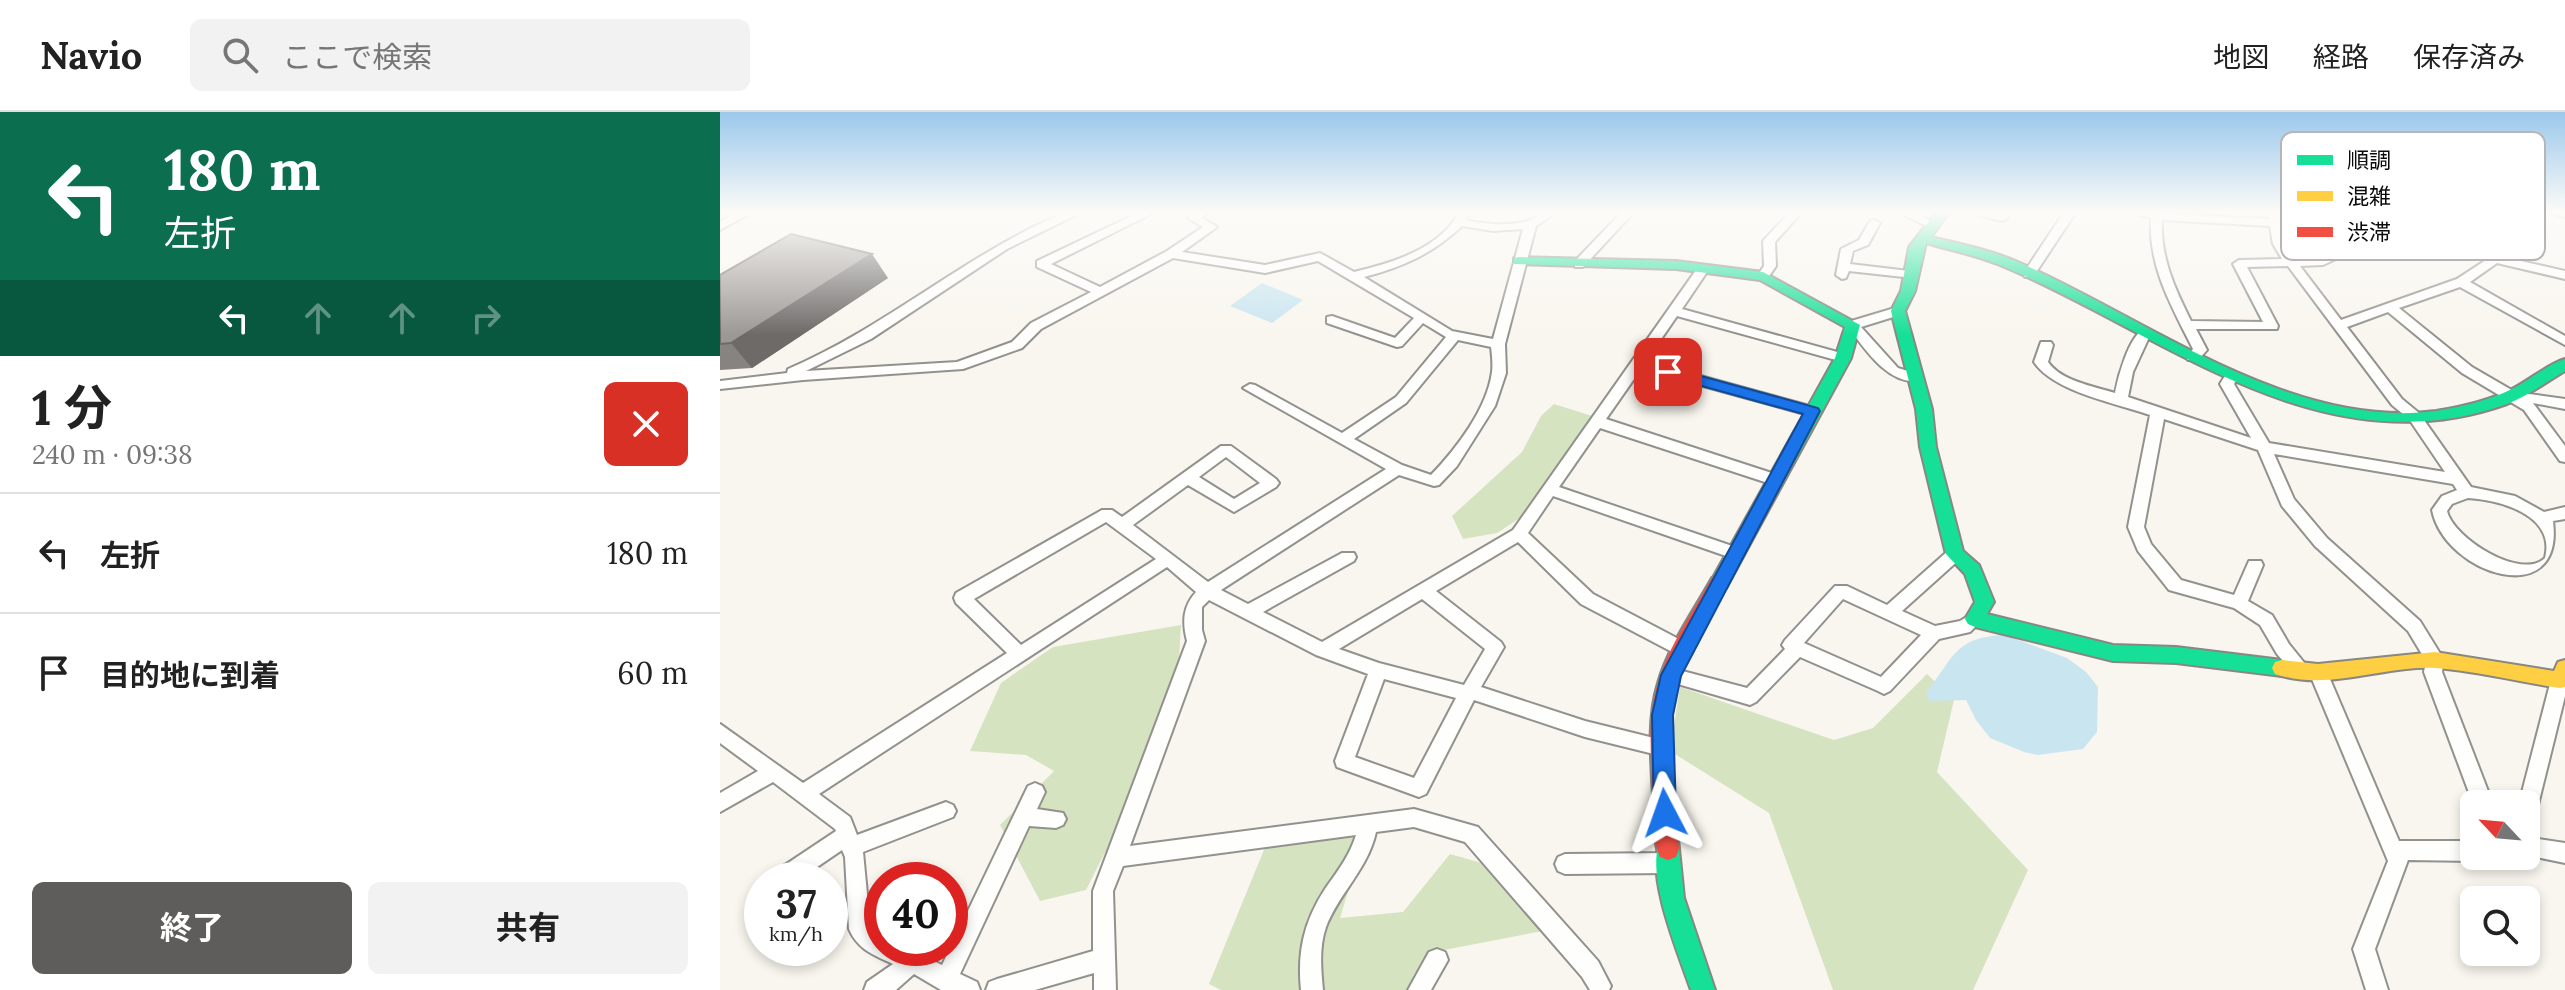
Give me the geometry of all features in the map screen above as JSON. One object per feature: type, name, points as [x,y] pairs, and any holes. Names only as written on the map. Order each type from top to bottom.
[{"type":"street","points":[[776,379],[806,368],[911,310],[994,253]]},
{"type":"street","points":[[1064,253],[1041,264],[1099,291]]},
{"type":"street","points":[[1351,276],[1398,265],[1423,253]]},
{"type":"street","points":[[1250,388],[1397,469],[1434,481],[1452,462],[1488,406],[1499,373],[1498,344],[1521,253]]},
{"type":"street","points":[[1579,264],[1589,253]]},
{"type":"street","points":[[1763,276],[1770,266],[1769,253]]},
{"type":"street","points":[[1846,253],[1843,271],[1909,275]]},
{"type":"street","points":[[1915,253],[1908,291],[1898,311],[1955,554],[1973,570],[1985,602],[1975,619],[1964,627],[1934,633],[1841,591],[1791,645],[1884,686],[1934,633]]},
{"type":"street","points":[[1989,253],[2231,377],[2267,392],[2325,408],[2385,417],[2457,413],[2513,395],[2565,364]]},
{"type":"street","points":[[2029,274],[2043,253]]},
{"type":"street","points":[[2158,253],[2158,263],[2172,299],[2200,350],[2193,357]]},
{"type":"street","points":[[720,385],[958,366],[1017,345],[1036,326],[1171,254],[1265,269],[1320,257],[1454,336],[1498,344]]},
{"type":"street","points":[[2290,260],[2397,402],[2414,416],[2463,486]]},
{"type":"street","points":[[2188,325],[2272,326],[2239,264],[2293,265],[2323,260]]},
{"type":"street","points":[[2337,326],[2461,282],[2493,260]]},
{"type":"street","points":[[2504,260],[2565,275]]},
{"type":"street","points":[[1519,261],[1676,265],[1763,276],[1853,325],[1893,371],[1916,378]]},
{"type":"street","points":[[1322,650],[1519,534],[1703,269]]},
{"type":"street","points":[[2461,282],[2565,341]]},
{"type":"street","points":[[2389,307],[2467,370],[2529,407],[2565,457]]},
{"type":"street","points":[[1674,311],[1843,358]]},
{"type":"street","points":[[1853,325],[1898,311]]},
{"type":"street","points":[[1332,320],[1397,343],[1422,317]]},
{"type":"street","points":[[1703,990],[1672,898],[1662,748],[1665,695],[1671,675],[1735,553],[1843,358],[1853,325]]},
{"type":"street","points":[[2120,400],[2126,372],[2144,333]]},
{"type":"street","points":[[1343,439],[1401,400],[1454,336]]},
{"type":"street","points":[[2046,345],[2041,362],[2047,371],[2066,382],[2264,447],[2463,486],[2501,497],[2540,518],[2557,536],[2562,548],[2559,570],[2503,567],[2465,548],[2443,523],[2441,512],[2445,502],[2463,486]]},
{"type":"street","points":[[1639,364],[1812,411]]},
{"type":"street","points":[[2231,377],[2227,384],[2264,447],[2287,502],[2297,516],[2321,542],[2414,626],[2435,660],[2433,672],[2478,790]]},
{"type":"street","points":[[720,396],[744,383]]},
{"type":"street","points":[[2513,395],[2565,404]]},
{"type":"street","points":[[2158,412],[2137,533],[2175,585],[2239,603],[2266,620],[2283,649],[2310,671],[2398,861],[2364,949],[2377,990]]},
{"type":"street","points":[[1599,422],[1776,480]]},
{"type":"street","points":[[1122,525],[1187,477],[1226,450],[1271,483],[1234,506],[1187,477]]},
{"type":"street","points":[[1105,990],[1103,891],[1196,641],[1194,605],[1207,591],[1397,469]]},
{"type":"street","points":[[1551,490],[1735,553]]},
{"type":"street","points":[[2540,518],[2565,513]]},
{"type":"street","points":[[1018,653],[962,598],[1107,514],[1207,591],[1322,650],[1378,670],[1468,692],[1585,729],[1662,748]]},
{"type":"street","points":[[1519,534],[1587,599],[1684,650]]},
{"type":"street","points":[[1889,613],[1955,554]]},
{"type":"street","points":[[1248,612],[1348,557]]},
{"type":"street","points":[[802,794],[1168,559]]},
{"type":"street","points":[[2239,603],[2255,565]]},
{"type":"street","points":[[1378,670],[1344,761],[1419,788],[1468,692],[1495,647],[1424,591]]},
{"type":"street","points":[[1975,619],[2113,653],[2176,655],[2310,671],[2435,660],[2562,674],[2532,790]]},
{"type":"street","points":[[1671,675],[1750,697],[1797,648]]},
{"type":"street","points":[[720,732],[843,823],[859,881],[860,929],[864,935]]},
{"type":"street","points":[[720,803],[774,772]]},
{"type":"street","points":[[946,981],[1035,792]]},
{"type":"street","points":[[812,862],[849,841],[946,811]]},
{"type":"street","points":[[1023,817],[1056,819]]},
{"type":"street","points":[[1116,857],[1414,818],[1471,834],[1590,969],[1599,989]]},
{"type":"street","points":[[1312,990],[1309,960],[1319,919],[1354,862],[1368,831],[1367,823]]},
{"type":"street","points":[[2540,849],[2565,853]]},
{"type":"street","points":[[2392,850],[2460,851]]},
{"type":"street","points":[[1565,864],[1669,863]]},
{"type":"street","points":[[997,990],[1104,959]]},
{"type":"street","points":[[1419,990],[1437,960]]},
{"type":"street","points":[[875,990],[894,979],[907,966]]},
{"type":"street","points":[[918,966],[969,990]]},
{"type":"green space","points":[[1554,404],[1592,416],[1532,510],[1497,533],[1463,539],[1452,516],[1522,452],[1541,416]]},
{"type":"green space","points":[[1181,625],[1178,677],[1128,807],[1086,890],[1040,901],[1000,825],[1054,771],[1026,755],[970,751],[1001,683],[1053,647]]},
{"type":"green space","points":[[1927,674],[1954,700],[1937,772],[2028,870],[1973,990],[1833,990],[1769,813],[1670,751],[1680,687],[1834,740],[1873,728]]},
{"type":"green space","points":[[1366,832],[1340,918],[1403,912],[1450,854],[1506,870],[1553,929],[1439,951],[1414,974],[1410,990],[1221,990],[1209,984],[1266,845]]},
{"type":"water","points":[[1262,283],[1303,300],[1272,323],[1230,306]]},
{"type":"water","points":[[2005,635],[2067,658],[2086,672],[2098,687],[2097,732],[2083,749],[2038,755],[2024,752],[1990,738],[1966,700],[1930,701],[1926,693],[1957,652],[1975,640]]},
{"type":"building","points":[[758,253],[872,254],[731,343],[720,344],[720,275]]},
{"type":"traffic: fast","points":[[1915,253],[1908,291],[1898,311],[1924,409],[1928,447],[1955,554],[1973,570],[1985,602],[1975,619],[2113,653],[2176,655],[2282,668]]},
{"type":"traffic: fast","points":[[1976,253],[2013,265],[2070,292],[2248,382],[2309,404],[2372,416],[2436,416],[2501,400],[2565,364]]},
{"type":"traffic: fast","points":[[1519,261],[1676,265],[1763,276],[1853,325],[1843,358],[1719,583]]},
{"type":"traffic: fast","points":[[1668,849],[1672,898],[1703,990]]},
{"type":"traffic: slow","points":[[2282,668],[2318,672],[2435,660],[2560,680],[2565,668]]},
{"type":"traffic: jam","points":[[1668,849],[1662,751],[1665,694],[1680,652],[1719,583]]},
{"type":"route","points":[[1665,813],[1663,715],[1671,675],[1812,411],[1668,372]]}]
